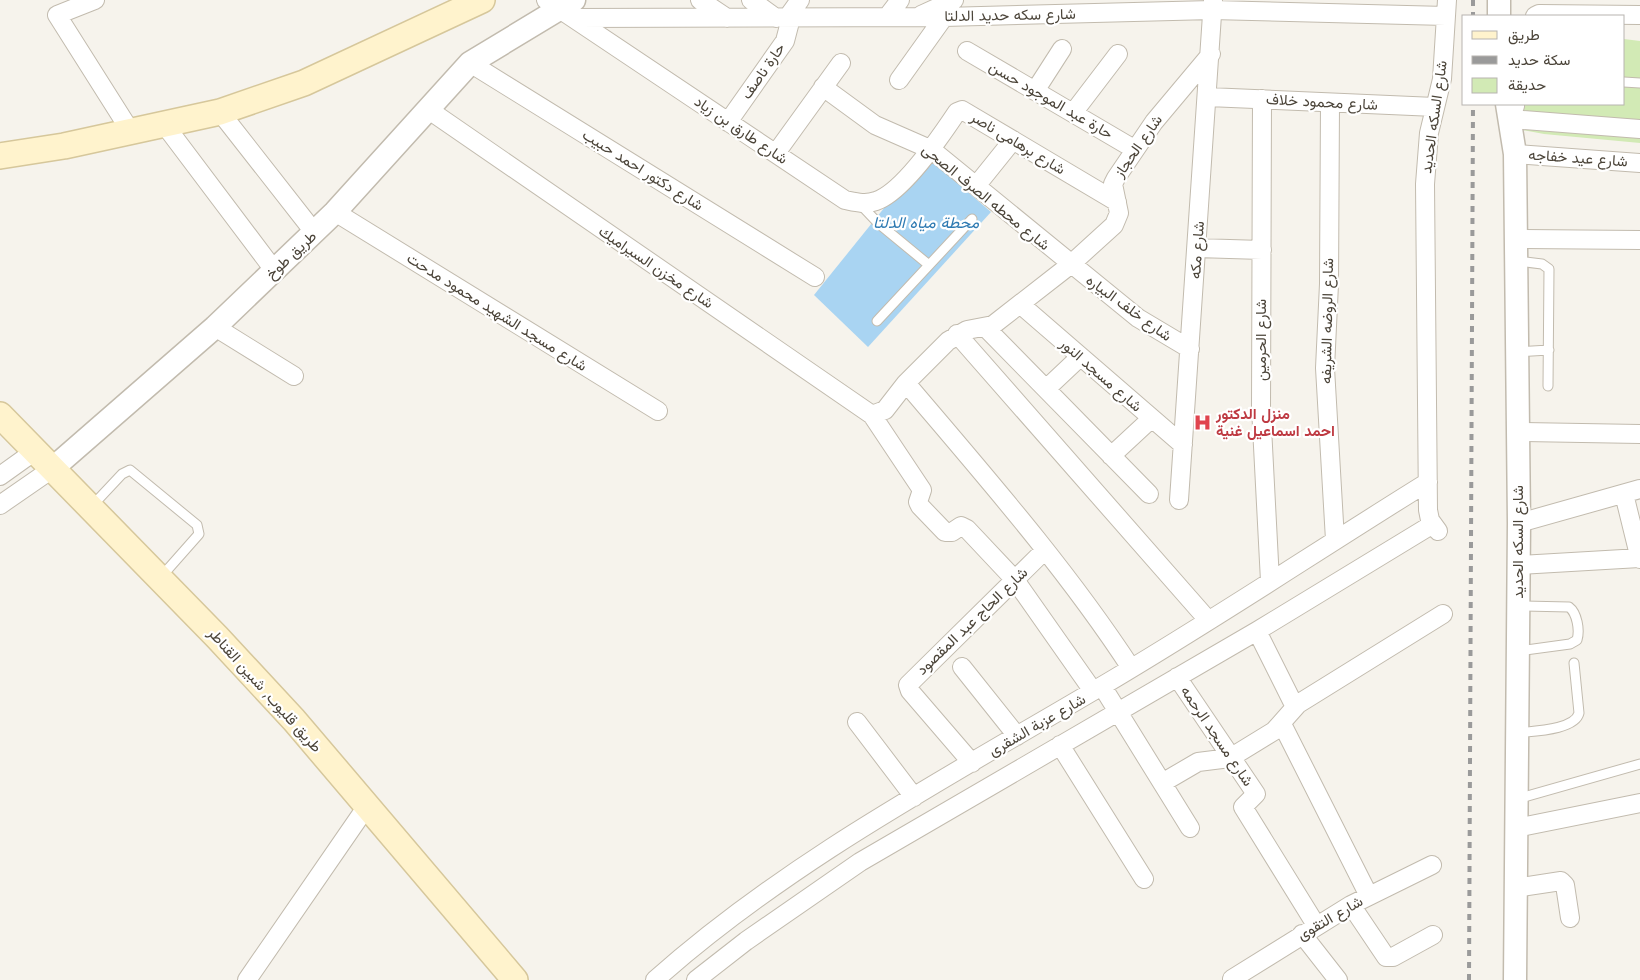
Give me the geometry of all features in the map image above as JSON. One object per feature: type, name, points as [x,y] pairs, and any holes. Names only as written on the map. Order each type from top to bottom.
[{"type":"main road","points":[[0,156],[64,146],[220,112],[304,83],[482,0]]},
{"type":"main road","name":"طريق قليوب, شبين القناطر","points":[[0,416],[160,578],[294,720],[515,980]]},
{"type":"street","points":[[95,0],[57,15],[131,132]]},
{"type":"street","points":[[700,0],[727,18]]},
{"type":"street","points":[[751,0],[785,18],[800,0]]},
{"type":"street","points":[[887,17],[900,0]]},
{"type":"street","points":[[916,17],[954,0]]},
{"type":"street","points":[[1498,15],[1499,0]]},
{"type":"street","name":"شارع سكه حديد الدلتا","points":[[563,7],[727,18],[944,17],[1213,5],[1447,8]]},
{"type":"street","name":"شارع مكه","points":[[1179,500],[1213,5]]},
{"type":"street","name":"طريق طوخ","points":[[0,505],[52,469],[215,327],[335,212],[470,63],[563,7]]},
{"type":"street","name":"شارع طارق بن زياد","points":[[563,7],[728,122],[845,200],[860,204]]},
{"type":"street","name":"شارع السكه الحديد","points":[[1436,528],[1429,515],[1425,184],[1428,141],[1442,79],[1447,8]]},
{"type":"street","points":[[1537,15],[1594,8],[1640,15]]},
{"type":"street","points":[[899,80],[944,17]]},
{"type":"street","name":"حارة ناصف","points":[[728,122],[785,41],[785,18]]},
{"type":"street","points":[[1035,91],[1062,49]]},
{"type":"street","name":"حارة عبد الموجود حسن","points":[[968,51],[1134,149]]},
{"type":"street","points":[[1073,113],[1118,54]]},
{"type":"street","name":"شارع الحجاز","points":[[986,328],[993,326],[1070,264],[1117,222],[1119,213],[1114,181],[1154,122],[1211,54]]},
{"type":"street","name":"شارع دكتور احمد حبيب","points":[[470,63],[815,277]]},
{"type":"street","points":[[776,153],[841,63]]},
{"type":"street","name":"شارع محطه الصرف الصحى","points":[[823,88],[876,125],[932,150],[1070,264]]},
{"type":"street","name":"شارع محمود خلاف","points":[[1208,97],[1435,108]]},
{"type":"street","name":"شارع الحرمين","points":[[1262,99],[1261,408],[1270,581]]},
{"type":"street","name":"شارع الروضه الشريفه","points":[[1330,102],[1329,284],[1325,368],[1335,540]]},
{"type":"street","points":[[1511,109],[1640,129]]},
{"type":"street","name":"شارع السكه الحديد","points":[[1511,109],[1516,154],[1519,523],[1515,980]]},
{"type":"street","name":"شارع مخزن السيراميك","points":[[429,110],[878,412]]},
{"type":"street","name":"شارع برهامى ناصر","points":[[932,150],[959,110],[1117,202]]},
{"type":"street","points":[[220,112],[314,232]]},
{"type":"street","points":[[164,124],[274,270]]},
{"type":"street","points":[[976,186],[1013,140]]},
{"type":"street","points":[[860,204],[876,201],[889,194],[932,150]]},
{"type":"street","name":"شارع عيد خفاجه","points":[[1516,154],[1640,163]]},
{"type":"street","name":"شارع مسجد الشهيد محمود مدحت","points":[[335,212],[658,411]]},
{"type":"street","points":[[1516,239],[1640,240]]},
{"type":"street","points":[[1197,248],[1262,250]]},
{"type":"street","name":"شارع خلف البياره","points":[[1070,264],[1138,318],[1190,350]]},
{"type":"street","name":"شارع مسجد النور","points":[[1020,304],[1183,445]]},
{"type":"street","points":[[215,327],[294,376]]},
{"type":"street","points":[[1149,494],[986,328],[967,330],[957,334],[878,412],[922,490],[918,502],[920,506],[946,532],[952,532],[961,526],[967,529],[1015,580],[1098,689],[1118,712],[1190,828]]},
{"type":"street","points":[[957,334],[1208,620]]},
{"type":"street","points":[[1046,389],[1080,357]]},
{"type":"street","points":[[906,383],[1045,550],[1103,625],[1131,668]]},
{"type":"street","points":[[1111,456],[1152,418]]},
{"type":"street","points":[[1518,432],[1640,434]]},
{"type":"street","points":[[0,476],[35,451]]},
{"type":"street","name":"شارع عزبة الشقرى","points":[[655,980],[727,920],[792,873],[914,797],[1098,689],[1428,482]]},
{"type":"street","points":[[1519,523],[1632,492],[1640,558],[1519,565]]},
{"type":"street","name":"شارع عزبة الشقرى","points":[[696,980],[746,941],[860,862],[1436,528]]},
{"type":"street","name":"شارع الحاج عبد المقصود","points":[[972,763],[910,691],[908,685],[1045,550]]},
{"type":"street","points":[[1162,783],[1198,762],[1230,758],[1282,724],[1295,707],[1443,614]]},
{"type":"street","points":[[1257,631],[1295,707]]},
{"type":"street","points":[[962,667],[1017,736]]},
{"type":"street","name":"شارع مسجد الرحمه","points":[[1177,678],[1256,795],[1243,807],[1309,930]]},
{"type":"street","points":[[857,722],[914,797]]},
{"type":"street","points":[[1282,724],[1369,896]]},
{"type":"street","points":[[1060,745],[1144,879]]},
{"type":"street","points":[[1516,828],[1640,803]]},
{"type":"street","points":[[247,980],[367,806]]},
{"type":"street","name":"شارع التقوى","points":[[1232,979],[1309,930],[1351,906],[1432,865]]},
{"type":"street","points":[[1515,888],[1561,881],[1565,885],[1570,918]]},
{"type":"street","points":[[1351,906],[1386,957],[1393,957],[1433,934]]},
{"type":"street","points":[[1309,930],[1338,980]]},
{"type":"lane","points":[[1625,82],[1640,83]]},
{"type":"lane","points":[[860,204],[878,223],[929,265]]},
{"type":"lane","points":[[878,321],[972,219]]},
{"type":"lane","points":[[1516,261],[1542,264],[1549,269],[1548,386]]},
{"type":"lane","points":[[1517,352],[1549,350]]},
{"type":"lane","points":[[91,508],[122,474],[130,470],[197,525],[199,534],[160,578]]},
{"type":"lane","points":[[1518,606],[1569,607],[1576,615],[1578,632],[1577,640],[1570,644],[1518,651]]},
{"type":"lane","points":[[1517,734],[1569,725],[1576,720],[1579,713],[1574,663]]},
{"type":"lane","points":[[1516,799],[1640,764]]},
{"type":"green space","points":[[1625,39],[1640,41],[1640,143],[1544,134],[1511,128],[1513,105],[1625,105]]},
{"type":"water","name":"محطة مياه الدلتا","points":[[926,156],[991,212],[868,347],[814,295]]},
{"type":"railway","points":[[1473,0],[1473,15]]},
{"type":"railway","points":[[1469,980],[1473,105]]},
{"type":"place","name":"منزل الدكتور احمد اسماعيل غنية","points":[[1202,423]]}]
